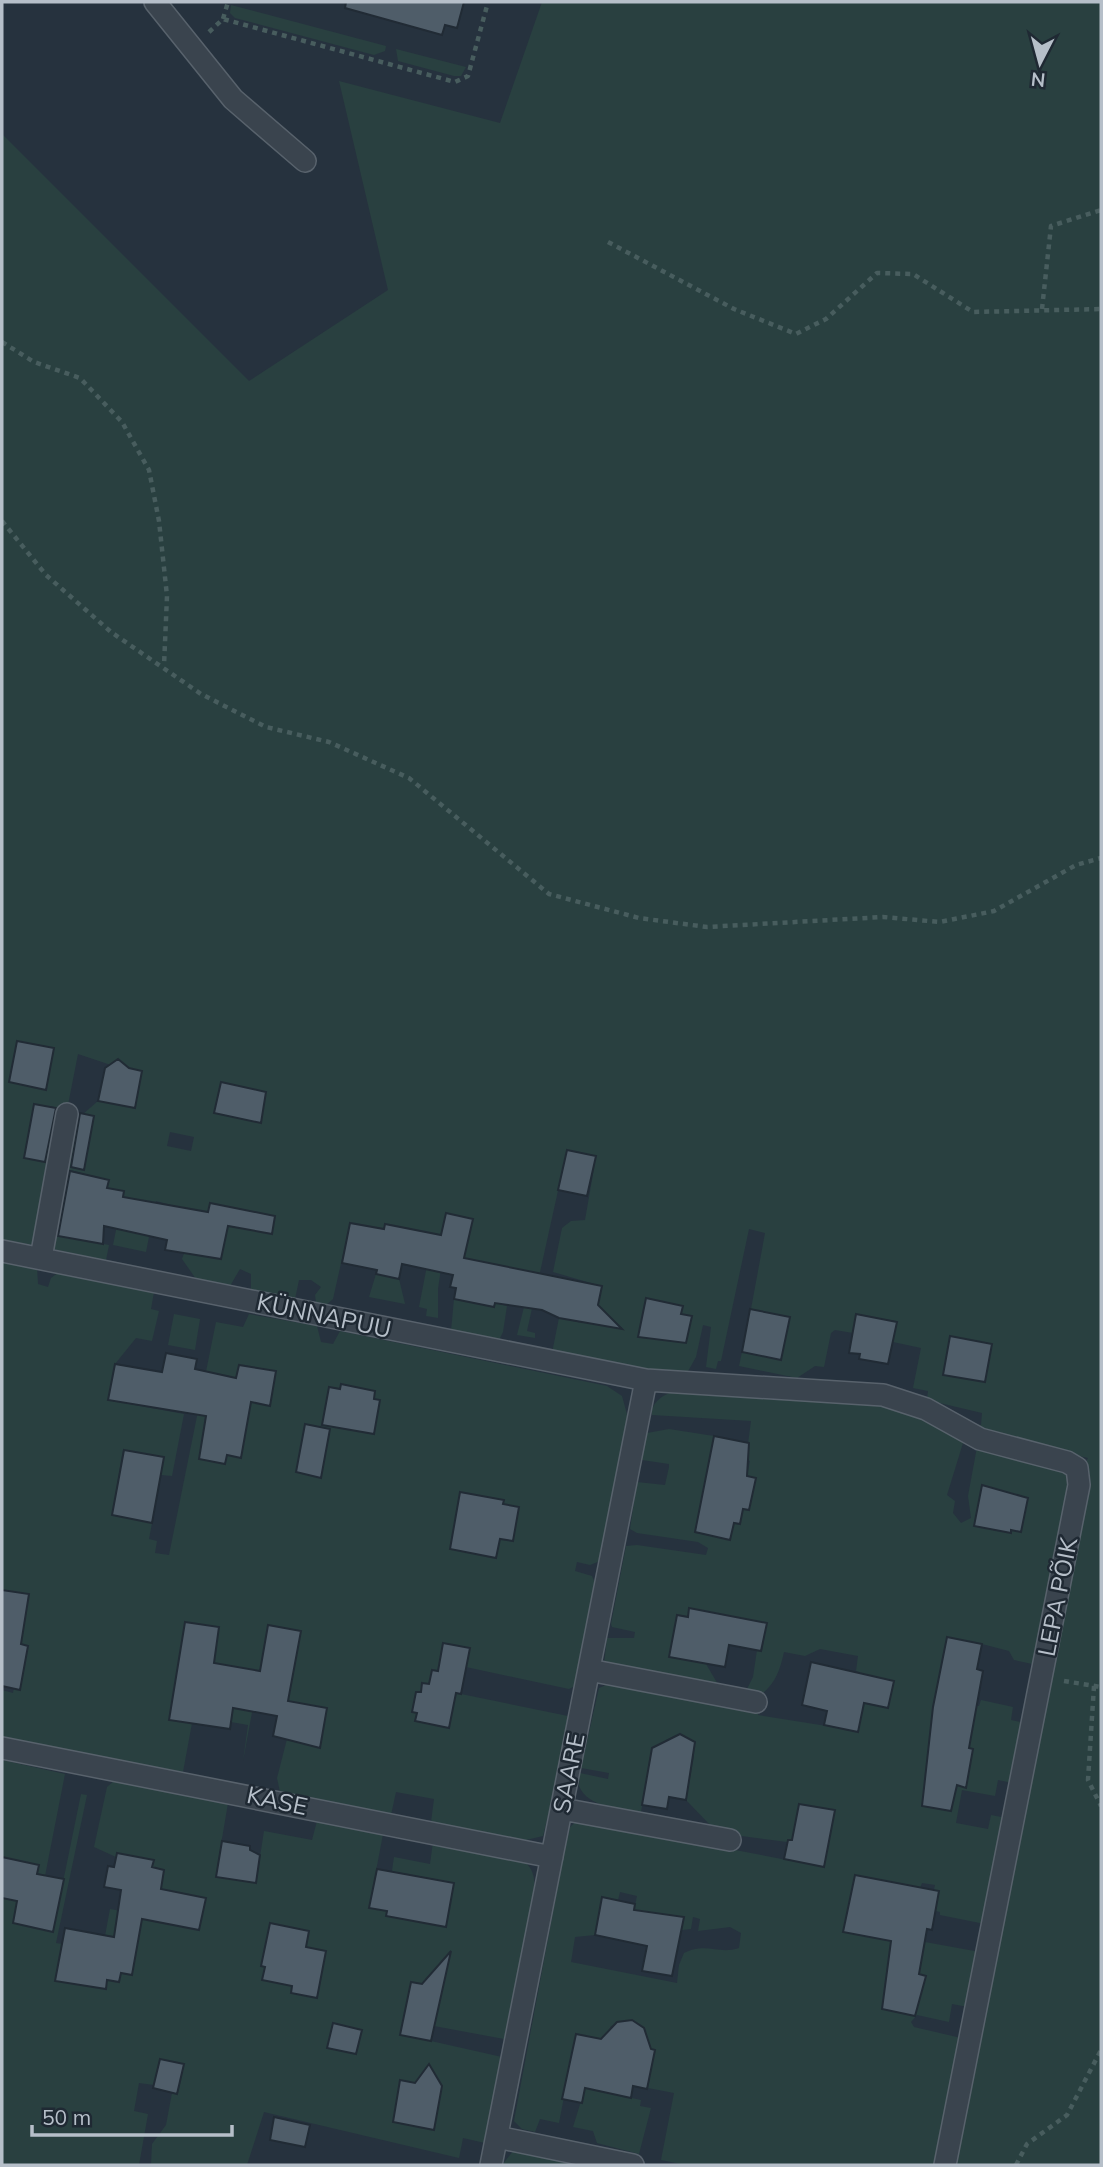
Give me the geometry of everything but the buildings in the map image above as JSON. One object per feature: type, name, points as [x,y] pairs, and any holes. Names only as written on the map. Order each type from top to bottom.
[{"type":"street","points":[[155,2],[233,99],[305,161]]},
{"type":"street","points":[[41,1258],[67,1114]]},
{"type":"street","name":"KÜNNAPUU","points":[[2,1251],[646,1380]]},
{"type":"street","name":"SAARE","points":[[491,2165],[646,1380]]},
{"type":"street","name":"LEPA PÕIK","points":[[646,1380],[883,1395],[926,1409],[980,1439],[1073,1465],[1080,1474],[945,2165]]},
{"type":"street","points":[[589,1670],[756,1702]]},
{"type":"street","name":"KASE","points":[[2,1748],[162,1777],[552,1857]]},
{"type":"street","points":[[562,1809],[730,1840]]},
{"type":"street","points":[[497,2137],[633,2165]]},
{"type":"path","points":[[209,32],[223,19],[228,2]]},
{"type":"path","points":[[223,19],[455,82],[468,76],[488,2]]},
{"type":"path","points":[[1041,310],[1051,226],[1101,209]]},
{"type":"path","points":[[608,242],[734,309],[796,334],[825,319],[877,273],[913,274],[974,312],[1101,309]]},
{"type":"path","points":[[2,342],[34,362],[80,378],[122,422],[149,470],[159,521],[167,596],[164,666]]},
{"type":"path","points":[[2,521],[46,575],[111,632],[201,694],[267,727],[329,741],[409,778],[549,894],[639,918],[706,927],[884,918],[940,922],[994,911],[1037,890],[1076,865],[1101,858]]},
{"type":"path","points":[[1042,1678],[1101,1687]]},
{"type":"path","points":[[1094,1686],[1088,1780],[1101,1806]]},
{"type":"path","points":[[1016,2165],[1027,2144],[1057,2125],[1067,2115],[1101,2050]]},
{"type":"green space","points":[[542,2],[1101,2],[1101,2165],[945,2165],[1080,1474],[1088,1458],[984,1433],[966,1422],[981,1425],[982,1413],[927,1400],[928,1391],[913,1388],[921,1348],[893,1342],[896,1321],[856,1314],[853,1333],[835,1330],[831,1333],[824,1367],[815,1366],[797,1378],[739,1366],[742,1352],[781,1360],[789,1317],[751,1309],[765,1233],[749,1229],[721,1361],[718,1361],[716,1369],[706,1367],[711,1327],[703,1325],[696,1357],[687,1373],[657,1373],[552,1353],[559,1318],[583,1323],[605,1315],[597,1307],[601,1286],[553,1272],[562,1228],[571,1221],[585,1220],[596,1157],[567,1150],[527,1331],[535,1333],[535,1338],[517,1335],[524,1307],[500,1277],[501,1265],[463,1258],[472,1219],[449,1214],[438,1289],[438,1318],[426,1316],[427,1309],[419,1307],[431,1245],[409,1228],[386,1224],[383,1234],[366,1226],[350,1223],[333,1299],[325,1306],[316,1302],[315,1295],[321,1287],[311,1280],[299,1280],[295,1299],[251,1290],[251,1274],[240,1269],[230,1286],[196,1279],[182,1259],[186,1251],[223,1223],[234,1208],[210,1203],[208,1215],[156,1201],[146,1252],[113,1245],[124,1191],[107,1188],[108,1180],[62,1168],[75,1121],[98,1101],[125,1068],[119,1061],[111,1065],[78,1054],[67,1110],[50,1106],[57,1123],[34,1245],[2,1240],[2,134],[249,381],[388,290],[339,81],[500,123]],"holes":[[[94,1116],[84,1169],[72,1168],[71,1167]],[[170,1132],[194,1137],[191,1151],[167,1146]]]},
{"type":"green space","points":[[231,5],[386,46],[385,51],[374,55],[235,18],[230,13]]},
{"type":"green space","points":[[396,49],[466,67],[461,76],[454,76],[398,61]]},
{"type":"green space","points":[[51,1231],[57,1232],[56,1235],[109,1245],[106,1260],[53,1248]]},
{"type":"green space","points":[[2,1261],[37,1268],[38,1284],[48,1287],[51,1278],[59,1272],[154,1292],[151,1309],[159,1311],[152,1341],[136,1338],[115,1364],[108,1400],[184,1414],[172,1476],[161,1475],[164,1457],[123,1450],[112,1514],[152,1523],[149,1539],[157,1541],[155,1553],[169,1555],[216,1322],[243,1327],[249,1314],[317,1326],[321,1342],[333,1344],[340,1331],[607,1386],[622,1396],[628,1418],[600,1561],[590,1565],[577,1562],[575,1571],[592,1576],[596,1585],[575,1686],[569,1689],[466,1667],[470,1648],[444,1643],[438,1671],[432,1670],[429,1684],[423,1683],[421,1692],[416,1692],[412,1712],[417,1713],[456,1693],[568,1716],[559,1772],[543,1836],[526,1840],[431,1822],[434,1799],[396,1792],[391,1815],[280,1792],[277,1778],[287,1739],[320,1748],[327,1708],[281,1700],[295,1665],[301,1631],[268,1626],[243,1761],[248,1725],[231,1722],[236,1689],[214,1663],[219,1627],[186,1622],[192,1723],[183,1772],[2,1738],[2,1690],[13,1693],[14,1688],[20,1689],[28,1646],[21,1644],[27,1607],[21,1606],[6,1591],[2,1594]]},
{"type":"green space","points":[[376,1274],[399,1279],[405,1304],[369,1297]]},
{"type":"green space","points":[[454,1299],[494,1307],[495,1303],[507,1306],[503,1332],[498,1342],[451,1331]]},
{"type":"green space","points":[[174,1314],[200,1319],[195,1350],[168,1345]]},
{"type":"green space","points":[[672,1392],[864,1400],[907,1410],[956,1436],[963,1443],[947,1495],[955,1501],[953,1513],[961,1523],[971,1518],[968,1496],[977,1447],[1066,1472],[1071,1479],[1037,1665],[1014,1660],[1009,1651],[982,1644],[943,1699],[979,1706],[981,1700],[1013,1707],[1011,1720],[1025,1723],[1013,1783],[998,1780],[995,1796],[962,1790],[956,1823],[988,1829],[991,1815],[1006,1818],[985,1924],[940,1915],[940,1912],[936,1911],[939,1892],[934,1890],[935,1885],[922,1883],[920,1888],[925,1942],[980,1952],[968,2007],[952,2004],[949,2022],[917,2015],[911,2022],[914,2027],[961,2038],[937,2165],[685,2165],[661,2160],[674,2093],[648,2088],[655,2050],[648,2048],[644,2028],[632,2020],[611,2026],[604,2039],[576,2034],[559,2123],[540,2119],[535,2132],[522,2129],[514,2121],[565,1848],[570,1827],[578,1820],[824,1867],[799,1804],[792,1840],[787,1842],[734,1835],[712,1827],[686,1800],[694,1756],[679,1734],[666,1740],[664,1748],[653,1746],[641,1812],[605,1806],[590,1799],[579,1786],[580,1773],[608,1779],[609,1773],[581,1768],[599,1688],[611,1683],[759,1712],[758,1715],[858,1731],[863,1710],[852,1707],[859,1672],[856,1671],[858,1656],[820,1649],[805,1656],[784,1652],[771,1685],[762,1694],[746,1691],[753,1677],[757,1650],[762,1651],[767,1623],[689,1609],[688,1617],[677,1615],[719,1686],[604,1665],[607,1638],[634,1638],[635,1632],[612,1627],[611,1624],[626,1546],[637,1545],[706,1555],[708,1548],[698,1542],[637,1533],[630,1529],[637,1482],[665,1485],[669,1467],[669,1464],[642,1460],[647,1433],[669,1429],[714,1436],[695,1533],[730,1539],[734,1523],[740,1524],[743,1509],[749,1509],[756,1479],[747,1476],[750,1461],[746,1459],[751,1421],[652,1415],[653,1406],[663,1396]],"holes":[[[971,1734],[969,1748],[973,1749],[965,1787],[956,1786],[951,1811],[922,1806],[930,1743]],[[620,1892],[637,1896],[632,1921],[668,1928],[670,1915],[683,1917],[682,1930],[691,1929],[693,1917],[700,1919],[698,1931],[730,1927],[741,1933],[739,1948],[706,1948],[684,1953],[679,1965],[677,1983],[571,1962],[575,1937],[595,1935],[602,1898],[618,1900]]]},
{"type":"green space","points":[[2,1760],[65,1774],[45,1876],[37,1874],[39,1865],[2,1857]]},
{"type":"green space","points":[[114,1781],[228,1803],[217,1868],[245,1873],[256,1882],[264,1831],[312,1840],[317,1821],[383,1834],[369,1908],[388,1910],[387,1916],[446,1927],[454,1883],[397,1872],[390,1884],[394,1857],[430,1864],[433,1842],[525,1862],[532,1871],[534,1892],[504,2039],[434,2026],[431,2041],[502,2057],[485,2143],[463,2138],[459,2158],[264,2112],[247,2165],[151,2165],[152,2144],[166,2125],[172,2093],[178,2093],[184,2065],[160,2059],[154,2085],[139,2083],[134,2111],[148,2114],[139,2165],[2,2165],[2,1898],[17,1901],[13,1923],[53,1931],[81,1794],[87,1795],[56,1943],[62,1944],[55,1980],[105,1989],[107,1980],[119,1982],[121,1973],[132,1975],[136,1950],[105,1936],[110,1909],[145,1915],[158,1903],[164,1870],[152,1867],[154,1860],[117,1854],[116,1857],[94,1847],[107,1787]],"holes":[[[362,2030],[356,2054],[327,2047]]]},
{"type":"green space","points":[[585,2088],[641,2100],[640,2106],[651,2108],[639,2154],[597,2143],[593,2131],[573,2127]]},
{"type":"green space","points":[[514,2150],[591,2165],[502,2165]]}]
